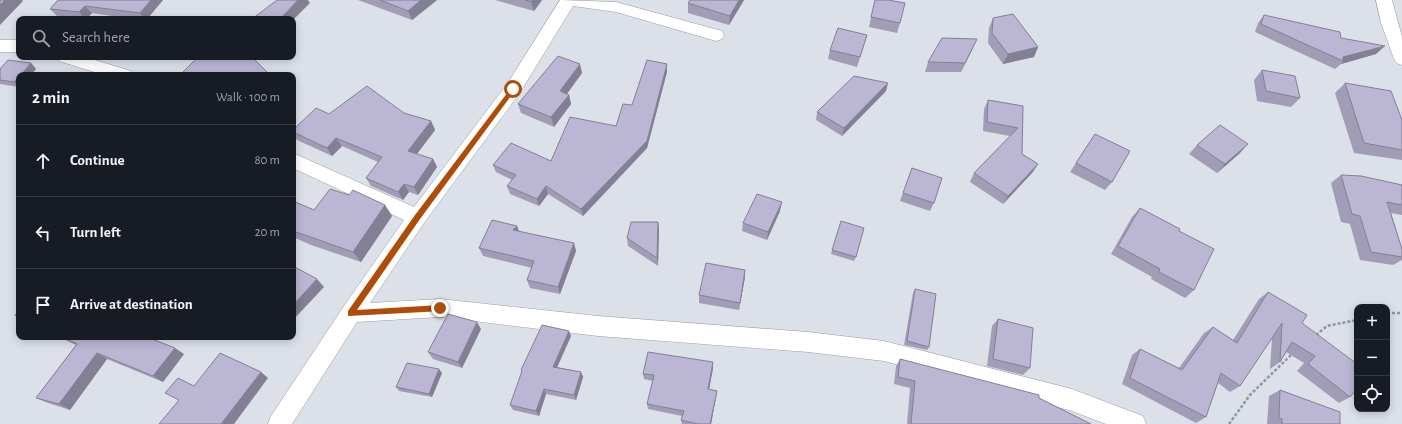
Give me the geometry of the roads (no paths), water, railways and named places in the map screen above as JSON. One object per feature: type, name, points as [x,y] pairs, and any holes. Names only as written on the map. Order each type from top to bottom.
[{"type":"street","points":[[280,424],[351,314],[417,217],[513,89],[569,0],[616,7],[716,35]]},
{"type":"street","points":[[1384,0],[1389,23],[1402,59]]},
{"type":"street","points":[[0,46],[16,46]]},
{"type":"street","points":[[75,60],[115,72]]},
{"type":"street","points":[[296,161],[417,217]]},
{"type":"street","points":[[351,314],[440,308],[598,326],[808,342],[884,351],[1072,400],[1135,424]]}]
